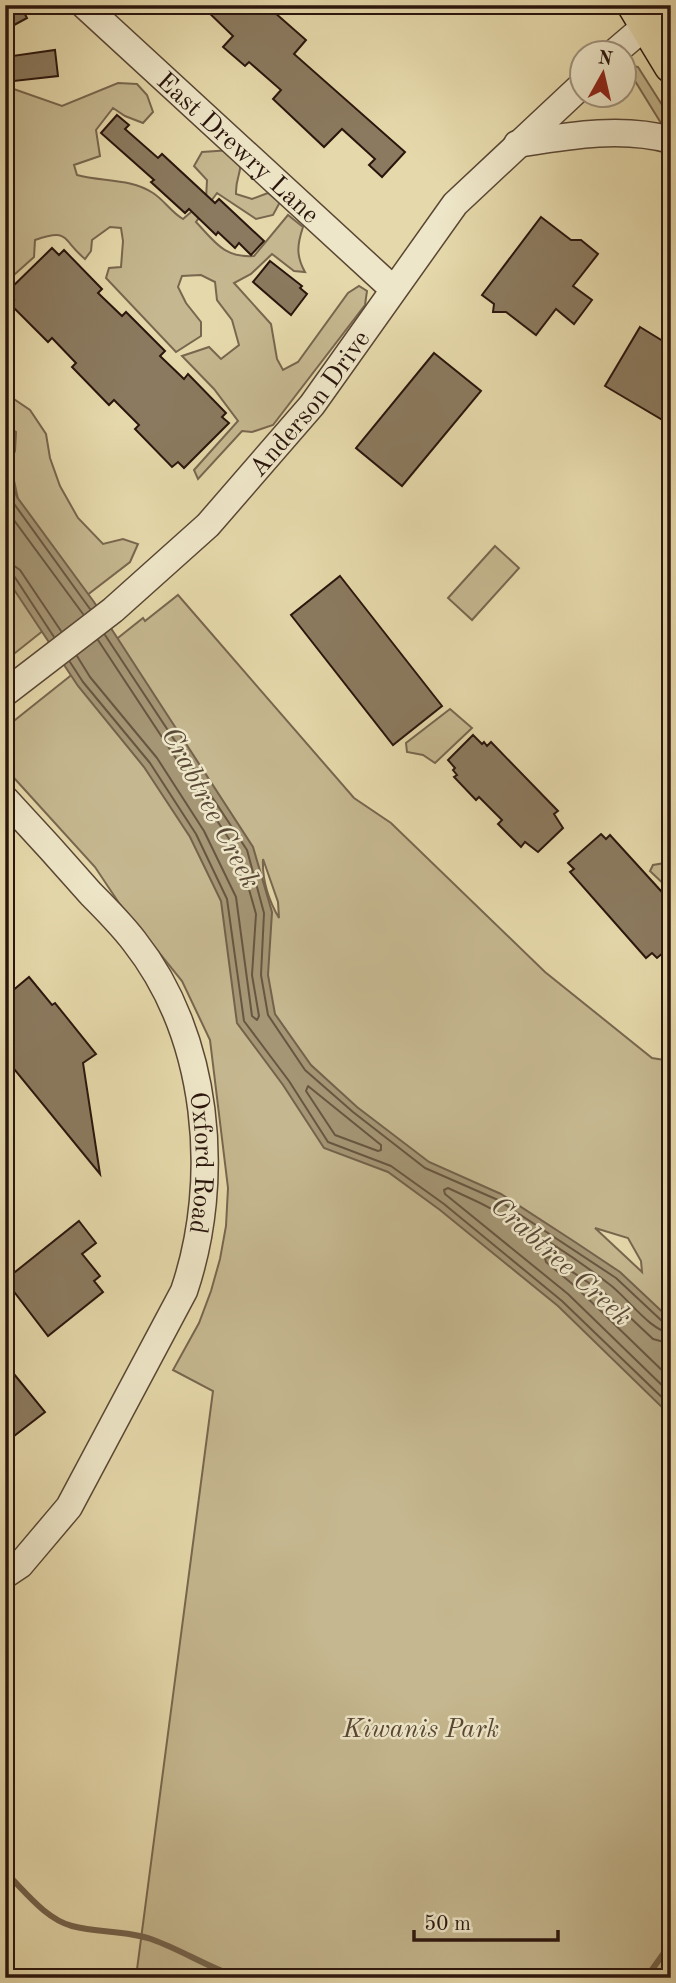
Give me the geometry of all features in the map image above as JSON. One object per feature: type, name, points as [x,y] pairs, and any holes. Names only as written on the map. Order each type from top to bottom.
[{"type":"main road","points":[[649,12],[671,66]]},
{"type":"street","name":"East Drewry Lane","points":[[84,5],[393,289]]},
{"type":"street","points":[[627,38],[649,12]]},
{"type":"street","name":"Anderson Drive","points":[[5,693],[134,591],[208,525],[312,405],[455,204],[568,98]]},
{"type":"street","points":[[517,144],[615,134],[639,134],[671,140]]},
{"type":"street","name":"Oxford Road","points":[[5,799],[135,942],[170,997],[188,1042],[193,1064],[205,1161],[202,1216],[194,1262],[184,1291],[69,1507],[20,1565],[5,1575]]},
{"type":"green space","points":[[638,67],[671,119],[671,131],[664,128],[638,86]]},
{"type":"green space","points":[[118,83],[137,84],[147,95],[153,112],[143,123],[113,108],[96,130],[100,156],[74,165],[77,175],[144,188],[183,219],[206,199],[207,180],[194,166],[202,152],[231,150],[240,166],[236,194],[252,199],[268,193],[280,202],[273,215],[256,219],[217,193],[196,222],[209,236],[227,251],[254,256],[288,215],[303,227],[298,250],[305,272],[294,271],[272,254],[251,274],[234,283],[271,324],[277,359],[283,370],[298,362],[348,293],[359,286],[367,291],[365,305],[273,425],[252,432],[242,431],[198,479],[194,470],[238,421],[214,389],[182,356],[209,347],[221,359],[239,345],[232,320],[217,300],[215,282],[201,275],[182,276],[178,287],[186,303],[201,322],[201,336],[176,352],[106,278],[109,268],[121,267],[121,228],[110,227],[92,240],[91,251],[85,259],[60,235],[35,240],[34,257],[5,283],[5,86],[62,106]]},
{"type":"green space","points":[[5,393],[30,410],[46,434],[50,458],[60,486],[78,518],[103,544],[123,539],[138,544],[130,562],[82,599],[21,513],[10,462],[15,451],[16,432],[5,424]]},
{"type":"green space","points":[[5,519],[64,614],[5,661]]},
{"type":"green space","points":[[495,546],[519,568],[472,620],[448,598]]},
{"type":"green space","name":"Kiwanis Park","points":[[178,595],[354,798],[391,823],[545,972],[652,1058],[671,1061],[671,1978],[136,1977],[213,1391],[173,1370],[199,1323],[211,1291],[226,1226],[228,1188],[210,1040],[182,981],[119,903],[95,867],[5,768],[5,728],[143,618],[145,621]],"holes":[[[263,859],[278,902],[279,918],[266,890]],[[595,1228],[628,1238],[641,1261],[642,1272]]]},
{"type":"green space","points":[[450,709],[472,728],[435,763],[423,755],[407,752],[406,743]]},
{"type":"green space","points":[[671,862],[671,891],[650,871],[653,865]]},
{"type":"water","name":"Crabtree Creek","points":[[5,466],[17,497],[94,602],[253,847],[272,912],[268,975],[275,1014],[311,1065],[357,1107],[429,1162],[501,1194],[620,1272],[671,1320],[671,1416],[558,1306],[440,1210],[388,1172],[324,1148],[283,1085],[237,1023],[221,901],[190,837],[144,767],[78,686],[5,576]]},
{"type":"building","points":[[5,5],[20,5],[27,18],[5,30]]},
{"type":"building","points":[[201,5],[266,5],[306,40],[294,54],[405,152],[382,177],[369,165],[375,159],[342,129],[324,147],[273,99],[281,90],[249,62],[245,66],[223,47],[233,36]]},
{"type":"building","points":[[55,50],[58,76],[5,82],[5,57]]},
{"type":"building","points":[[117,115],[129,125],[125,129],[158,158],[162,154],[215,203],[219,199],[264,241],[251,255],[239,243],[235,248],[218,232],[216,235],[189,209],[185,213],[151,182],[154,180],[101,133]]},
{"type":"building","points":[[541,217],[571,240],[581,240],[598,254],[573,286],[592,300],[574,324],[556,309],[536,335],[506,312],[493,312],[494,304],[482,295]]},
{"type":"building","points":[[52,248],[59,255],[64,250],[102,289],[98,293],[122,316],[126,312],[165,351],[160,356],[184,379],[188,374],[226,413],[222,417],[229,423],[184,468],[178,462],[172,467],[135,429],[139,425],[114,400],[109,405],[72,367],[76,363],[52,338],[48,342],[10,304],[14,300],[6,293]]},
{"type":"building","points":[[270,261],[302,286],[300,288],[307,294],[291,315],[253,282]]},
{"type":"building","points":[[640,327],[671,346],[671,425],[605,386]]},
{"type":"building","points":[[434,353],[481,391],[402,486],[356,448]]},
{"type":"building","points":[[340,576],[442,706],[393,745],[291,615]]},
{"type":"building","points":[[473,735],[487,746],[491,742],[558,811],[554,814],[563,828],[538,852],[525,842],[521,847],[498,824],[502,820],[479,797],[476,800],[454,777],[457,775],[453,770],[455,768],[448,760]]},
{"type":"building","points":[[601,834],[606,839],[610,835],[671,902],[671,946],[657,958],[652,953],[646,958],[570,872],[574,869],[568,863]]},
{"type":"building","points":[[29,977],[52,1005],[55,1003],[96,1054],[83,1063],[100,1174],[5,1058],[5,997]]},
{"type":"building","points":[[79,1221],[96,1243],[82,1254],[100,1276],[94,1281],[103,1292],[48,1336],[5,1280]]},
{"type":"building","points":[[5,1363],[45,1412],[5,1443]]},
{"type":"waterway","points":[[5,1872],[44,1911],[62,1922],[82,1928],[151,1939],[240,1978]]},
{"type":"waterway","points":[[646,1978],[671,1943]]}]
